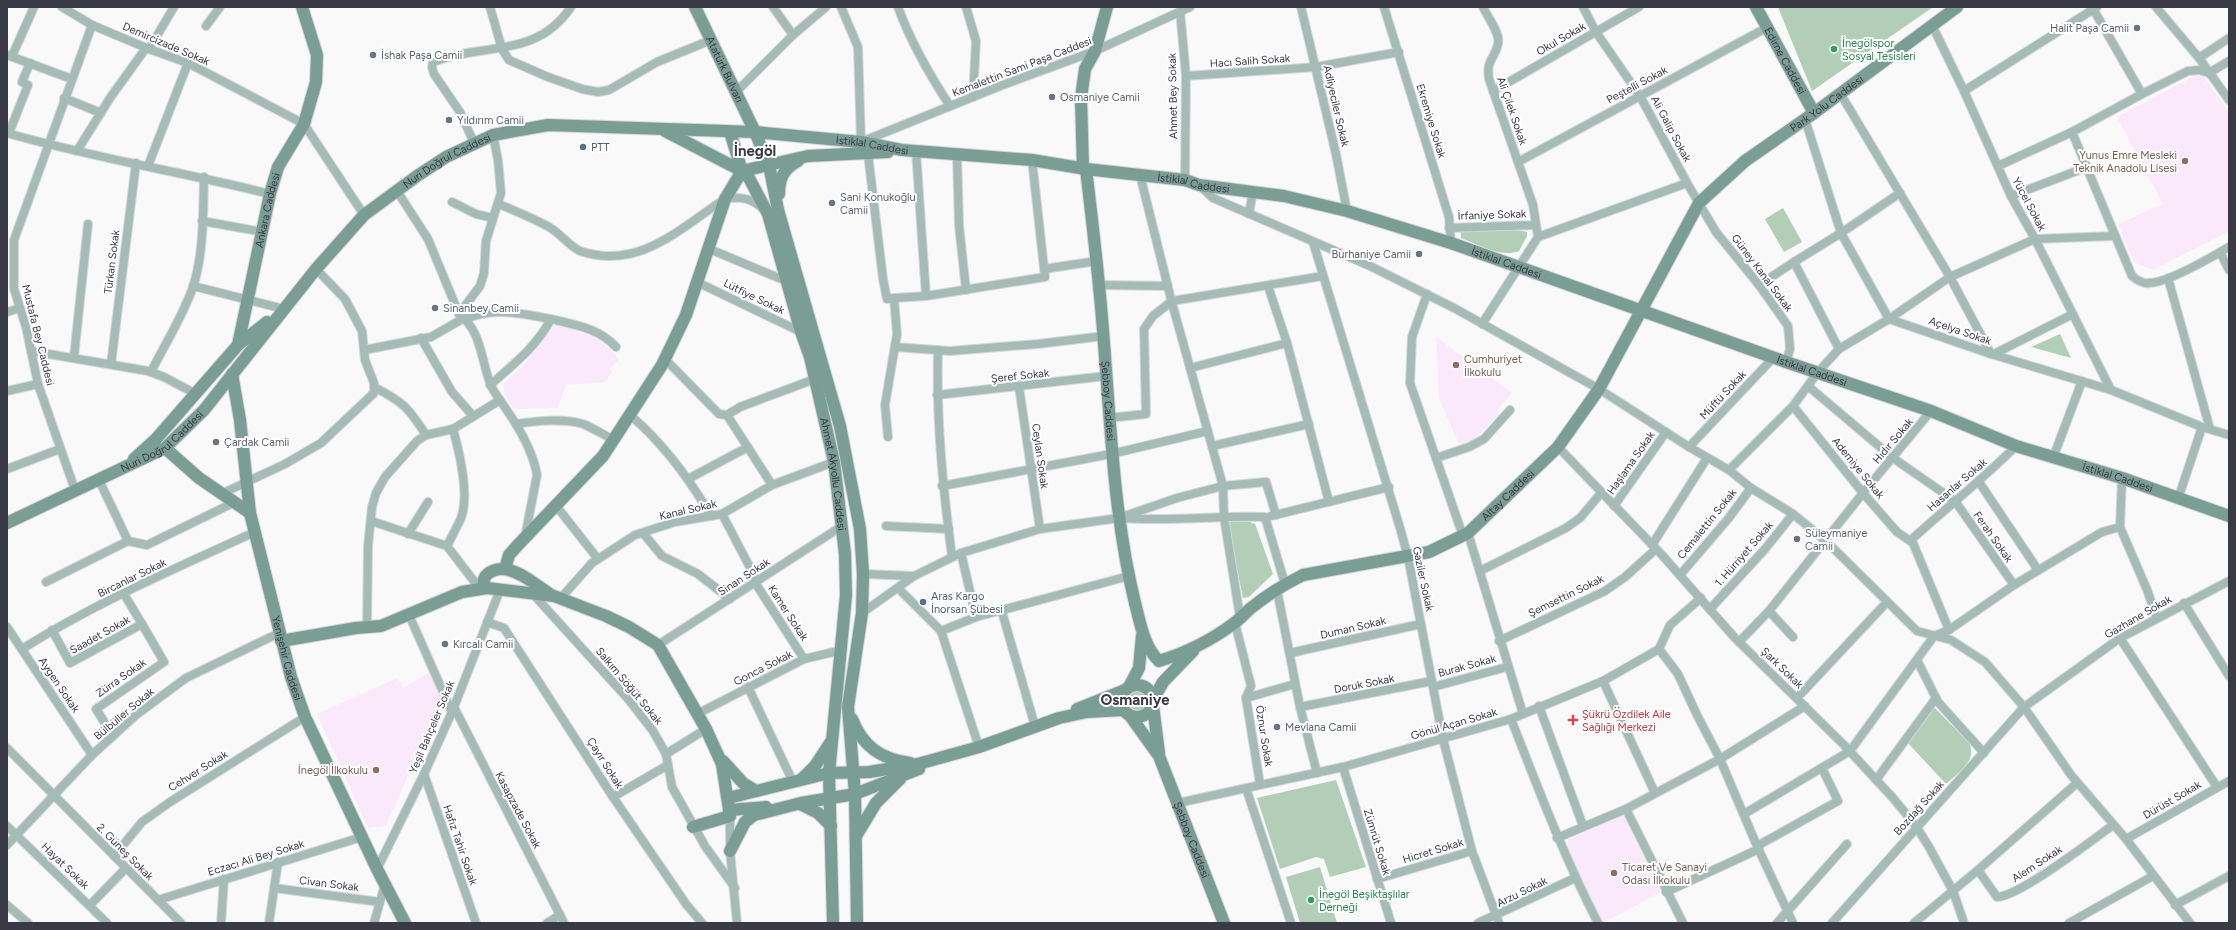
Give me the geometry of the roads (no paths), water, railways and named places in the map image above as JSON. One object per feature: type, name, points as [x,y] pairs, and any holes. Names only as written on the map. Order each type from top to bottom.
[{"type":"main road","name":"Ankara Caddesi","points":[[238,345],[270,194],[278,167],[304,124],[316,82],[317,55],[302,7]]},
{"type":"main road","name":"Atatürk Bulvarı","points":[[695,7],[756,132],[769,165],[773,212]]},
{"type":"main road","name":"Şebboy Caddesi","points":[[1107,7],[1095,51],[1085,69],[1081,98],[1084,169],[1097,261],[1104,336],[1111,454],[1118,518],[1129,576],[1142,631]]},
{"type":"main road","name":"Edirne Caddesi","points":[[1756,7],[1768,28],[1809,116]]},
{"type":"main road","name":"Park Yolu Caddesi","points":[[1699,203],[1745,161],[1809,116],[1957,7]]},
{"type":"main road","name":"Nuri Doğrul Caddesi","points":[[122,469],[165,448],[204,410],[316,269],[364,215],[446,157],[473,142],[492,135],[548,125],[588,125],[662,130],[730,132]]},
{"type":"main road","name":"Nuri Doğrul Caddesi","points":[[662,130],[742,171]]},
{"type":"main road","name":"İstiklal Caddesi","points":[[730,132],[756,132],[861,142],[902,150],[1032,160],[1084,169],[1185,180],[1215,193],[1253,191],[1284,196],[1347,211],[1451,243],[1773,358],[1931,411],[2016,446],[2122,478],[2229,516]]},
{"type":"main road","points":[[730,132],[742,171],[749,178],[773,212]]},
{"type":"main road","points":[[501,590],[511,583],[509,555],[557,507],[603,456],[666,359],[686,316],[698,282],[707,248],[726,199],[742,171],[808,156],[868,154],[902,150]]},
{"type":"main road","points":[[773,212],[781,175],[790,165],[808,156]]},
{"type":"main road","name":"Altay Caddesi","points":[[1200,645],[1237,620],[1281,587],[1303,575],[1429,552],[1466,534],[1558,447],[1599,389],[1699,203]]},
{"type":"main road","name":"Ahmet Akyollu Caddesi","points":[[773,212],[786,281],[815,379],[834,462],[842,526],[846,595],[842,650],[829,773],[833,923]]},
{"type":"main road","name":"Ahmet Akyollu Caddesi","points":[[773,212],[840,426],[860,529],[864,574],[862,613],[848,707],[855,794],[856,836]]},
{"type":"main road","name":"Nuri Doğrul Caddesi","points":[[122,469],[156,439],[238,345],[284,309]]},
{"type":"main road","name":"Yenişehir Caddesi","points":[[232,374],[240,420],[250,513],[280,637],[305,717],[377,869],[405,923]]},
{"type":"main road","points":[[165,448],[221,494],[250,513]]},
{"type":"main road","points":[[7,523],[122,469]]},
{"type":"main road","points":[[484,589],[484,579],[491,570],[509,570],[557,598],[623,624],[658,645],[706,729],[722,764],[729,808]]},
{"type":"main road","points":[[280,637],[382,626],[462,592],[484,589],[501,590],[557,598]]},
{"type":"main road","points":[[1142,631],[1152,655],[1158,661],[1163,670],[1163,682]]},
{"type":"main road","points":[[1142,631],[1139,668],[1120,700],[1127,714],[1159,756]]},
{"type":"main road","points":[[1139,668],[1152,660],[1158,661],[1178,655],[1200,645]]},
{"type":"main road","points":[[694,827],[756,791],[798,780],[829,773],[853,771],[869,772],[918,764],[979,747],[1059,718],[1087,712],[1127,714],[1136,718],[1147,715],[1163,682],[1200,645]]},
{"type":"main road","points":[[1059,718],[1134,685],[1145,687],[1152,695],[1159,756]]},
{"type":"main road","points":[[848,707],[858,733],[866,744],[899,762],[918,764]]},
{"type":"main road","points":[[798,780],[815,766],[832,741]]},
{"type":"main road","points":[[729,808],[801,803],[855,794],[963,752]]},
{"type":"main road","points":[[717,754],[743,783],[756,791]]},
{"type":"main road","name":"Şebboy Caddesi","points":[[1159,756],[1224,923]]},
{"type":"main road","points":[[857,923],[856,836],[876,803],[904,775]]},
{"type":"main road","points":[[730,851],[745,822],[754,815],[801,803],[818,812],[831,826]]},
{"type":"street","points":[[34,7],[9,55],[72,79]]},
{"type":"street","name":"Demircizade Sokak","points":[[62,7],[92,25],[147,49],[188,63],[304,124]]},
{"type":"street","points":[[78,151],[101,113],[147,49],[174,7]]},
{"type":"street","points":[[206,26],[220,7]]},
{"type":"street","points":[[490,7],[502,49],[509,60],[554,80],[582,89],[598,92],[609,90],[657,62],[711,40]]},
{"type":"street","points":[[773,7],[793,34]]},
{"type":"street","points":[[736,92],[793,34],[826,7]]},
{"type":"street","points":[[841,7],[858,47],[861,142]]},
{"type":"street","points":[[898,7],[906,30],[923,63],[950,106]]},
{"type":"street","points":[[966,7],[976,41],[973,97]]},
{"type":"street","name":"Kemalettin Sami Paşa Caddesi","points":[[861,142],[973,97],[1095,51],[1190,7]]},
{"type":"street","name":"Adliyeciler Sokak","points":[[1302,7],[1347,211]]},
{"type":"street","name":"Ekremiye Sokak","points":[[1384,7],[1399,52],[1448,217],[1451,243]]},
{"type":"street","name":"Ali Çilek Sokak","points":[[1483,7],[1498,37],[1498,44],[1487,66],[1493,91],[1533,205],[1538,237]]},
{"type":"street","name":"Ali Galip Sokak","points":[[1582,7],[1596,32],[1640,96],[1699,203]]},
{"type":"street","name":"Okul Sokak","points":[[1493,91],[1639,7]]},
{"type":"street","points":[[2156,7],[2199,58],[2229,100]]},
{"type":"street","points":[[473,142],[460,112],[434,74],[432,67],[433,62],[464,53],[502,49],[528,42],[555,27],[570,8]]},
{"type":"street","points":[[1964,91],[2094,8],[2142,94]]},
{"type":"street","name":"Ahmet Bey Sokak","points":[[1180,11],[1186,76],[1185,180]]},
{"type":"street","name":"Mustafa Bey Caddesi","points":[[75,490],[38,384],[20,308],[10,289],[10,240],[92,25]]},
{"type":"street","name":"Yücel Sokak","points":[[1932,25],[1964,91],[2011,196],[2035,239],[2111,390]]},
{"type":"street","name":"Peştelli Sokak","points":[[1518,162],[1768,28]]},
{"type":"street","points":[[2199,58],[2229,38]]},
{"type":"street","name":"Hacı Salih Sokak","points":[[1186,76],[1316,67],[1399,52]]},
{"type":"street","points":[[1998,166],[2072,132],[2188,71],[2199,70],[2209,73],[2229,61]]},
{"type":"street","points":[[30,63],[22,82],[28,85],[8,133],[47,144],[270,194]]},
{"type":"street","points":[[148,166],[188,63]]},
{"type":"street","points":[[1840,93],[1950,277],[1992,354],[2073,314]]},
{"type":"street","points":[[64,98],[101,113]]},
{"type":"street","points":[[1809,116],[1841,234],[1889,319]]},
{"type":"street","points":[[304,124],[364,215]]},
{"type":"street","points":[[2072,132],[2114,236],[2132,276],[2140,282],[2149,284],[2168,278],[2229,247]]},
{"type":"street","points":[[463,317],[480,286],[484,274],[486,241],[499,204],[501,193],[498,160],[492,135]]},
{"type":"street","points":[[916,151],[926,296]]},
{"type":"street","points":[[868,154],[883,279],[887,299],[926,296],[1045,277],[1032,160]]},
{"type":"street","points":[[957,154],[959,225],[966,290]]},
{"type":"street","name":"Türkan Sokak","points":[[110,364],[136,163]]},
{"type":"street","points":[[2011,196],[2087,167]]},
{"type":"street","name":"Öznur Sokak","points":[[1140,175],[1172,301],[1223,486],[1224,517],[1237,620],[1251,686],[1246,698],[1260,784]]},
{"type":"street","points":[[151,372],[186,305],[193,286],[202,221],[204,178]]},
{"type":"street","points":[[1482,324],[1538,237],[1687,183]]},
{"type":"street","points":[[397,191],[428,239],[463,317],[477,338],[490,385],[516,424],[529,448],[537,476],[525,538]]},
{"type":"street","points":[[1249,214],[1253,191]]},
{"type":"street","points":[[1215,193],[1249,214],[1426,294],[1599,389],[1689,447],[1729,470],[1751,488],[1792,514],[1825,540],[1917,631],[1951,640],[1986,662],[2024,707],[2077,783],[2126,840],[2190,923]]},
{"type":"street","points":[[1759,285],[1841,234],[1900,193]]},
{"type":"street","points":[[499,204],[550,227],[579,250],[621,255],[642,252],[659,243],[726,199],[738,197],[749,199],[773,212]]},
{"type":"street","points":[[452,202],[476,214],[493,218]]},
{"type":"street","name":"Güney Kanal Sokak","points":[[1699,203],[1716,232],[1759,285],[1788,326],[1790,349],[1786,362]]},
{"type":"street","points":[[202,221],[263,232]]},
{"type":"street","points":[[74,357],[88,224]]},
{"type":"street","name":"İrfaniye Sokak","points":[[1450,228],[1536,225]]},
{"type":"street","points":[[1729,470],[1794,406],[1818,372],[1839,349],[1889,319],[1950,277],[2035,239],[2114,236]]},
{"type":"street","name":"Gaziler Sokak","points":[[1313,242],[1389,487],[1408,557],[1443,739],[1472,851],[1498,920]]},
{"type":"street","points":[[707,248],[786,281]]},
{"type":"street","points":[[2220,252],[2229,270]]},
{"type":"street","points":[[1044,269],[1097,261]]},
{"type":"street","points":[[1794,262],[1839,349]]},
{"type":"street","points":[[221,494],[285,464],[321,442],[365,403],[374,393],[374,387],[365,360],[362,331],[345,299],[316,269]]},
{"type":"street","points":[[1109,418],[1146,414],[1144,329],[1153,316],[1172,301],[1323,276]]},
{"type":"street","points":[[2168,278],[2206,428],[2178,499]]},
{"type":"street","name":"Lütfiye Sokak","points":[[698,282],[800,332]]},
{"type":"street","points":[[1099,285],[1168,286]]},
{"type":"street","points":[[193,286],[247,298],[284,309]]},
{"type":"street","points":[[1268,286],[1287,343],[1329,502]]},
{"type":"street","points":[[1426,294],[1412,337],[1410,383],[1436,458],[1480,571],[1499,641],[1523,714]]},
{"type":"street","points":[[888,437],[886,405],[890,370],[897,334],[894,298]]},
{"type":"street","points":[[7,312],[20,308]]},
{"type":"street","points":[[364,350],[431,336],[463,317],[498,312],[514,312],[592,330],[608,338],[616,347]]},
{"type":"street","name":"Açelya Sokak","points":[[1889,319],[1992,354],[2111,390],[2206,428],[2229,435]]},
{"type":"street","points":[[490,385],[527,354],[542,335],[551,320]]},
{"type":"street","points":[[895,347],[950,351],[1038,344],[1104,336]]},
{"type":"street","points":[[421,338],[452,392],[473,416]]},
{"type":"street","points":[[1190,368],[1287,343]]},
{"type":"street","points":[[938,350],[936,395],[942,486],[952,557]]},
{"type":"street","points":[[31,351],[74,357],[151,372],[196,394]]},
{"type":"street","name":"Müftü Sokak","points":[[1689,447],[1773,358]]},
{"type":"street","points":[[666,359],[719,414],[727,415],[740,407],[815,379]]},
{"type":"street","points":[[220,364],[232,374]]},
{"type":"street","name":"Şeref Sokak","points":[[936,395],[1019,387],[1106,376]]},
{"type":"street","points":[[2053,458],[2082,381]]},
{"type":"street","points":[[7,391],[38,384]]},
{"type":"street","points":[[1808,386],[1893,458],[1955,500]]},
{"type":"street","points":[[374,387],[399,400],[412,412],[426,435]]},
{"type":"street","name":"Ceylan Sokak","points":[[1019,387],[1040,529]]},
{"type":"street","points":[[367,627],[368,546],[376,493],[386,476],[417,441],[426,435],[453,429],[500,400]]},
{"type":"street","name":"Ademiye Sokak","points":[[1794,406],[1863,493],[1897,532],[1903,537],[1910,539]]},
{"type":"street","points":[[1436,458],[1470,447],[1484,439],[1510,410]]},
{"type":"street","name":"Hıdır Sokak","points":[[1739,642],[1769,611],[1863,493],[1931,411]]},
{"type":"street","points":[[727,415],[772,485]]},
{"type":"street","points":[[630,416],[651,433],[688,479],[711,516]]},
{"type":"street","points":[[516,424],[538,421],[561,421],[583,424],[614,440]]},
{"type":"street","points":[[1212,446],[1309,424]]},
{"type":"street","points":[[447,546],[461,517],[463,507],[462,463],[453,429]]},
{"type":"street","points":[[942,486],[1111,454],[1208,431]]},
{"type":"street","name":"Haşlama Sokak","points":[[1614,506],[1666,432]]},
{"type":"street","points":[[156,439],[165,448]]},
{"type":"street","name":"Hasanlar Sokak","points":[[1910,539],[1955,500],[1980,482],[2016,446]]},
{"type":"street","points":[[688,479],[748,447]]},
{"type":"street","name":"Şark Sokak","points":[[1558,447],[1680,575],[1739,642],[1850,751],[1916,826],[1953,891],[1964,923]]},
{"type":"street","points":[[7,469],[60,448]]},
{"type":"street","name":"Şemsettin Sokak","points":[[1499,641],[1605,591],[1626,577],[1654,547],[1707,458]]},
{"type":"street","name":"Kanal Sokak","points":[[557,598],[598,560],[635,535],[675,522],[722,514],[772,485],[834,462]]},
{"type":"street","points":[[2122,478],[2120,527],[2148,592],[2156,617]]},
{"type":"street","points":[[99,480],[128,541]]},
{"type":"street","points":[[862,613],[914,576],[952,557],[1040,529],[1118,518],[1177,498],[1223,486],[1266,482],[1276,515]]},
{"type":"street","points":[[1980,482],[2038,570]]},
{"type":"street","points":[[1118,518],[1146,520],[1265,517],[1389,487]]},
{"type":"street","name":"Cemalettin Sokak","points":[[1680,575],[1728,519],[1751,488]]},
{"type":"street","points":[[1480,571],[1566,528],[1580,518],[1601,492]]},
{"type":"street","name":"Ferah Sokak","points":[[1955,500],[2014,585]]},
{"type":"street","points":[[408,534],[428,502]]},
{"type":"street","points":[[46,582],[128,541],[147,545],[233,503]]},
{"type":"street","points":[[557,507],[598,560]]},
{"type":"street","name":"Kamer Sokak","points":[[722,514],[754,575],[756,584],[804,660]]},
{"type":"street","name":"1. Hürriyet Sokak","points":[[1710,608],[1765,549],[1792,514]]},
{"type":"street","points":[[1265,517],[1281,587],[1290,653],[1300,707],[1317,773]]},
{"type":"street","points":[[371,521],[447,546],[484,589]]},
{"type":"street","name":"Sinan Sokak","points":[[658,645],[756,584],[842,526]]},
{"type":"street","points":[[886,526],[948,529]]},
{"type":"street","points":[[1744,814],[1850,751],[1934,636],[1948,630],[2014,585],[2102,532],[2120,527]]},
{"type":"street","name":"Bircanlar Sokak","points":[[22,649],[52,630],[255,532]]},
{"type":"street","points":[[643,533],[662,556],[698,574],[730,599]]},
{"type":"street","points":[[1910,539],[1948,630]]},
{"type":"street","points":[[961,553],[976,617]]},
{"type":"street","points":[[864,574],[914,576]]},
{"type":"street","points":[[941,631],[976,617],[1002,612],[1129,576]]},
{"type":"street","name":"Gazhane Sokak","points":[[2024,707],[2120,638],[2156,617],[2229,581]]},
{"type":"street","points":[[898,588],[941,631],[979,747]]},
{"type":"street","name":"Yeşil Bahçeler Sokak","points":[[377,869],[424,774],[453,709],[501,590]]},
{"type":"street","name":"Saadet Sokak","points":[[52,630],[70,663],[142,624],[124,594]]},
{"type":"street","name":"Salkım Söğüt Sokak","points":[[533,594],[629,700],[653,731],[666,754],[672,787],[694,827],[735,888]]},
{"type":"street","points":[[1701,598],[1670,625],[1659,649],[1678,674],[1720,759],[1758,848],[1793,923]]},
{"type":"street","points":[[1797,698],[1887,602]]},
{"type":"street","points":[[2184,603],[2229,676]]},
{"type":"street","points":[[1769,611],[1793,637]]},
{"type":"street","points":[[1002,612],[1035,726]]},
{"type":"street","name":"Kasapzade Sokak","points":[[408,615],[453,709],[564,923]]},
{"type":"street","name":"Çayır Sokak","points":[[487,622],[504,628],[613,797],[686,904],[702,923]]},
{"type":"street","name":"Zürra Sokak","points":[[113,736],[96,709],[164,662],[142,624]]},
{"type":"street","name":"Duman Sokak","points":[[1290,653],[1421,624]]},
{"type":"street","name":"Aygen Sokak","points":[[7,627],[92,755]]},
{"type":"street","name":"Bülbüller Sokak","points":[[7,845],[92,755],[136,715],[186,678],[280,637]]},
{"type":"street","points":[[2120,638],[2217,787]]},
{"type":"street","name":"Gönül Açan Sokak","points":[[1178,804],[1260,784],[1343,768],[1511,719],[1539,706],[1602,681],[1659,649]]},
{"type":"street","name":"Gonca Sokak","points":[[697,714],[804,660],[842,650]]},
{"type":"street","points":[[1916,660],[1936,698],[1984,753]]},
{"type":"street","name":"Burak Sokak","points":[[1432,684],[1508,667]]},
{"type":"street","points":[[1602,681],[1655,793]]},
{"type":"street","points":[[1246,698],[1296,684]]},
{"type":"street","name":"Doruk Sokak","points":[[1300,707],[1432,684]]},
{"type":"street","points":[[748,688],[798,780]]},
{"type":"street","points":[[1876,780],[1936,698]]},
{"type":"street","points":[[1539,706],[1583,826]]},
{"type":"street","points":[[1557,838],[1626,809],[1720,759],[1805,706]]},
{"type":"street","name":"Bozdağ Sokak","points":[[1832,923],[1916,826],[1984,753],[2024,707]]},
{"type":"street","name":"Cehver Sokak","points":[[114,856],[142,822],[189,789],[305,717]]},
{"type":"street","points":[[1511,719],[1557,838],[1598,923]]},
{"type":"street","points":[[666,754],[706,729]]},
{"type":"street","name":"2. Güneş Sokak","points":[[7,748],[53,796],[181,923]]},
{"type":"street","points":[[613,797],[668,765]]},
{"type":"street","name":"Zümrüt Sokak","points":[[1343,768],[1391,923]]},
{"type":"street","points":[[1666,892],[1758,848],[1838,801],[1822,768]]},
{"type":"street","name":"Hafız Tahir Sokak","points":[[424,774],[476,923]]},
{"type":"street","name":"Dürüst Sokak","points":[[2126,840],[2229,781]]},
{"type":"street","points":[[1914,923],[1978,870],[2077,783]]},
{"type":"street","points":[[1246,788],[1291,923]]},
{"type":"street","points":[[729,808],[730,851],[735,888],[737,923]]},
{"type":"street","points":[[1626,809],[1682,923]]},
{"type":"street","name":"Alem Sokak","points":[[1978,870],[1997,897],[2005,897],[2037,878],[2113,825]]},
{"type":"street","name":"Hayat Sokak","points":[[7,826],[107,923]]},
{"type":"street","name":"Eczacı Ali Bey Sokak","points":[[158,900],[362,837]]},
{"type":"street","points":[[1777,923],[1847,844]]},
{"type":"street","name":"Hicret Sokak","points":[[1377,880],[1472,851]]},
{"type":"street","points":[[269,923],[278,862]]},
{"type":"street","points":[[90,905],[126,868]]},
{"type":"street","points":[[2069,923],[2153,876]]},
{"type":"street","points":[[2175,905],[2229,876]]},
{"type":"street","name":"Arzu Sokak","points":[[1478,923],[1498,920],[1575,878]]},
{"type":"street","points":[[221,923],[224,879]]},
{"type":"street","points":[[374,923],[386,884]]},
{"type":"street","name":"Civan Sokak","points":[[274,888],[380,902]]},
{"type":"street","points":[[7,905],[28,923]]},
{"type":"street","points":[[547,923],[560,915]]},
{"type":"place","name":"Halit Paşa Camii","points":[[2137,28]]},
{"type":"place","name":"İnegölspor Sosyal Tesisleri","points":[[1834,49]]},
{"type":"place","name":"İshak Paşa Camii","points":[[373,55]]},
{"type":"place","name":"Osmaniye Camii","points":[[1052,97]]},
{"type":"place","name":"Yıldırım Camii","points":[[449,120]]},
{"type":"place","name":"PTT","points":[[583,147]]},
{"type":"place","name":"Yunus Emre Mesleki Teknik Anadolu Lisesi","points":[[2185,161]]},
{"type":"place","name":"Sani Konukoğlu Camii","points":[[832,203]]},
{"type":"place","name":"Burhaniye Camii","points":[[1419,254]]},
{"type":"place","name":"Sinanbey Camii","points":[[435,308]]},
{"type":"place","name":"Cumhuriyet İlkokulu","points":[[1456,365]]},
{"type":"place","name":"Çardak Camii","points":[[216,442]]},
{"type":"place","name":"Süleymaniye Camii","points":[[1797,539]]},
{"type":"place","name":"Aras Kargo İnorsan Şübesi","points":[[923,602]]},
{"type":"place","name":"Kırcalı Camii","points":[[445,644]]},
{"type":"place","name":"Şükrü Özdilek Aile Sağlığı Merkezi","points":[[1573,720]]},
{"type":"place","name":"Mevlana Camii","points":[[1277,727]]},
{"type":"place","name":"İnegöl İlkokulu","points":[[376,770]]},
{"type":"place","name":"Ticaret Ve Sanayi Odası İlkokulu","points":[[1614,873]]},
{"type":"place","name":"İnegöl Beşiktaşlılar Derneği","points":[[1311,900]]},
{"type":"district","name":"İnegöl","points":[[755,151]]},
{"type":"district","name":"Osmaniye","points":[[1135,700]]}]
